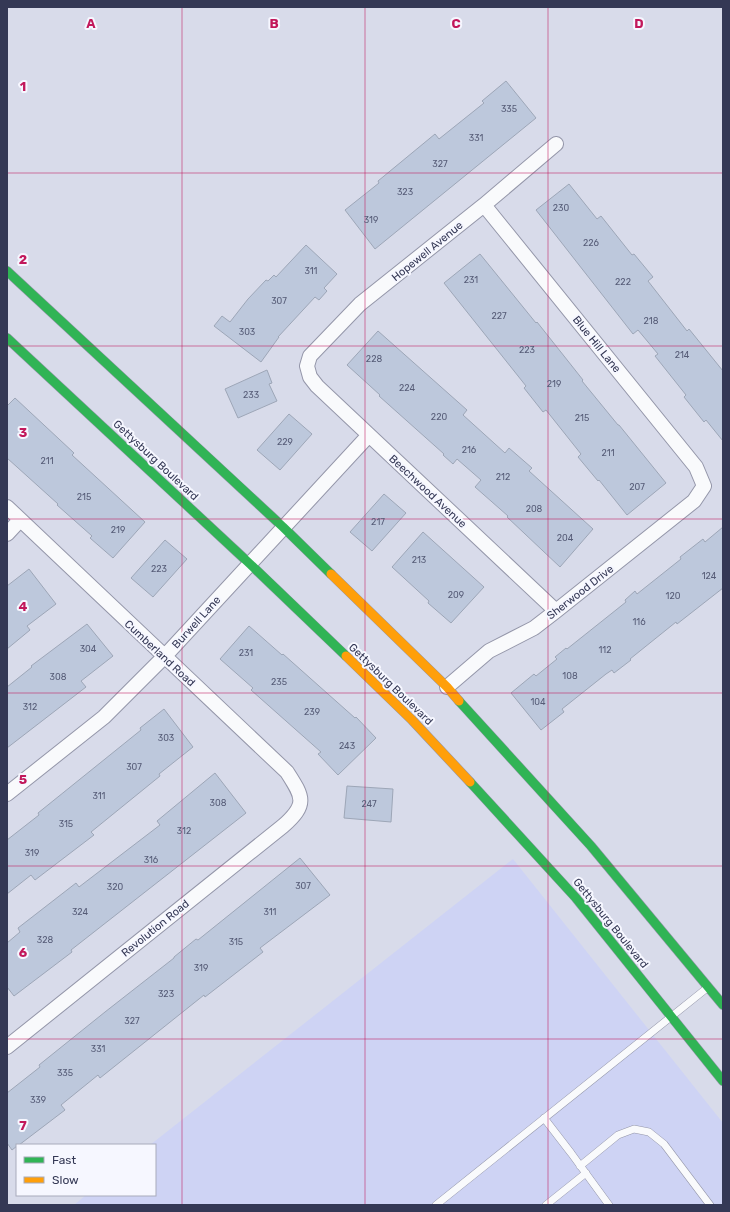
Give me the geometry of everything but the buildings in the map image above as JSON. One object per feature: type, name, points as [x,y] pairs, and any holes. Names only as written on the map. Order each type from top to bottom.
[{"type":"street","name":"Hopewell Avenue","points":[[307,366],[310,356],[360,304],[484,205],[556,144]]},
{"type":"street","name":"Blue Hill Lane","points":[[484,205],[696,467],[704,486]]},
{"type":"street","points":[[7,271],[283,527],[446,687],[591,846],[723,1005]]},
{"type":"street","name":"Gettysburg Boulevard","points":[[7,338],[250,564],[412,720],[497,810],[576,898],[723,1080]]},
{"type":"street","name":"Beechwood Avenue","points":[[307,366],[310,377],[317,386],[556,611]]},
{"type":"street","name":"Burwell Lane","points":[[7,794],[104,717],[164,657],[369,435]]},
{"type":"street","name":"Sherwood Drive","points":[[446,687],[489,651],[534,628],[556,611],[694,501],[704,486]]},
{"type":"street","name":"Cumberland Road","points":[[7,507],[287,772],[300,792],[300,806]]},
{"type":"street","points":[[7,534],[20,520]]},
{"type":"street","name":"Revolution Road","points":[[7,1047],[283,826],[293,817],[300,806]]},
{"type":"lane","points":[[436,1205],[708,986]]},
{"type":"lane","points":[[544,1118],[609,1205]]},
{"type":"lane","points":[[580,1166],[618,1135],[634,1129],[650,1132],[664,1144],[710,1205]]},
{"type":"lane","points":[[546,1205],[586,1173]]},
{"type":"shaded area","points":[[513,859],[723,1123],[723,1205],[74,1205],[85,1196],[156,1196],[156,1144],[151,1144]]},
{"type":"traffic: fast","points":[[7,271],[283,527],[331,574]]},
{"type":"traffic: fast","points":[[7,338],[250,564],[346,656]]},
{"type":"traffic: fast","points":[[459,701],[591,846],[723,1005]]},
{"type":"traffic: fast","points":[[470,782],[576,898],[723,1081]]},
{"type":"traffic: slow","points":[[331,574],[447,687],[459,701]]},
{"type":"traffic: slow","points":[[346,656],[412,720],[470,782]]}]
